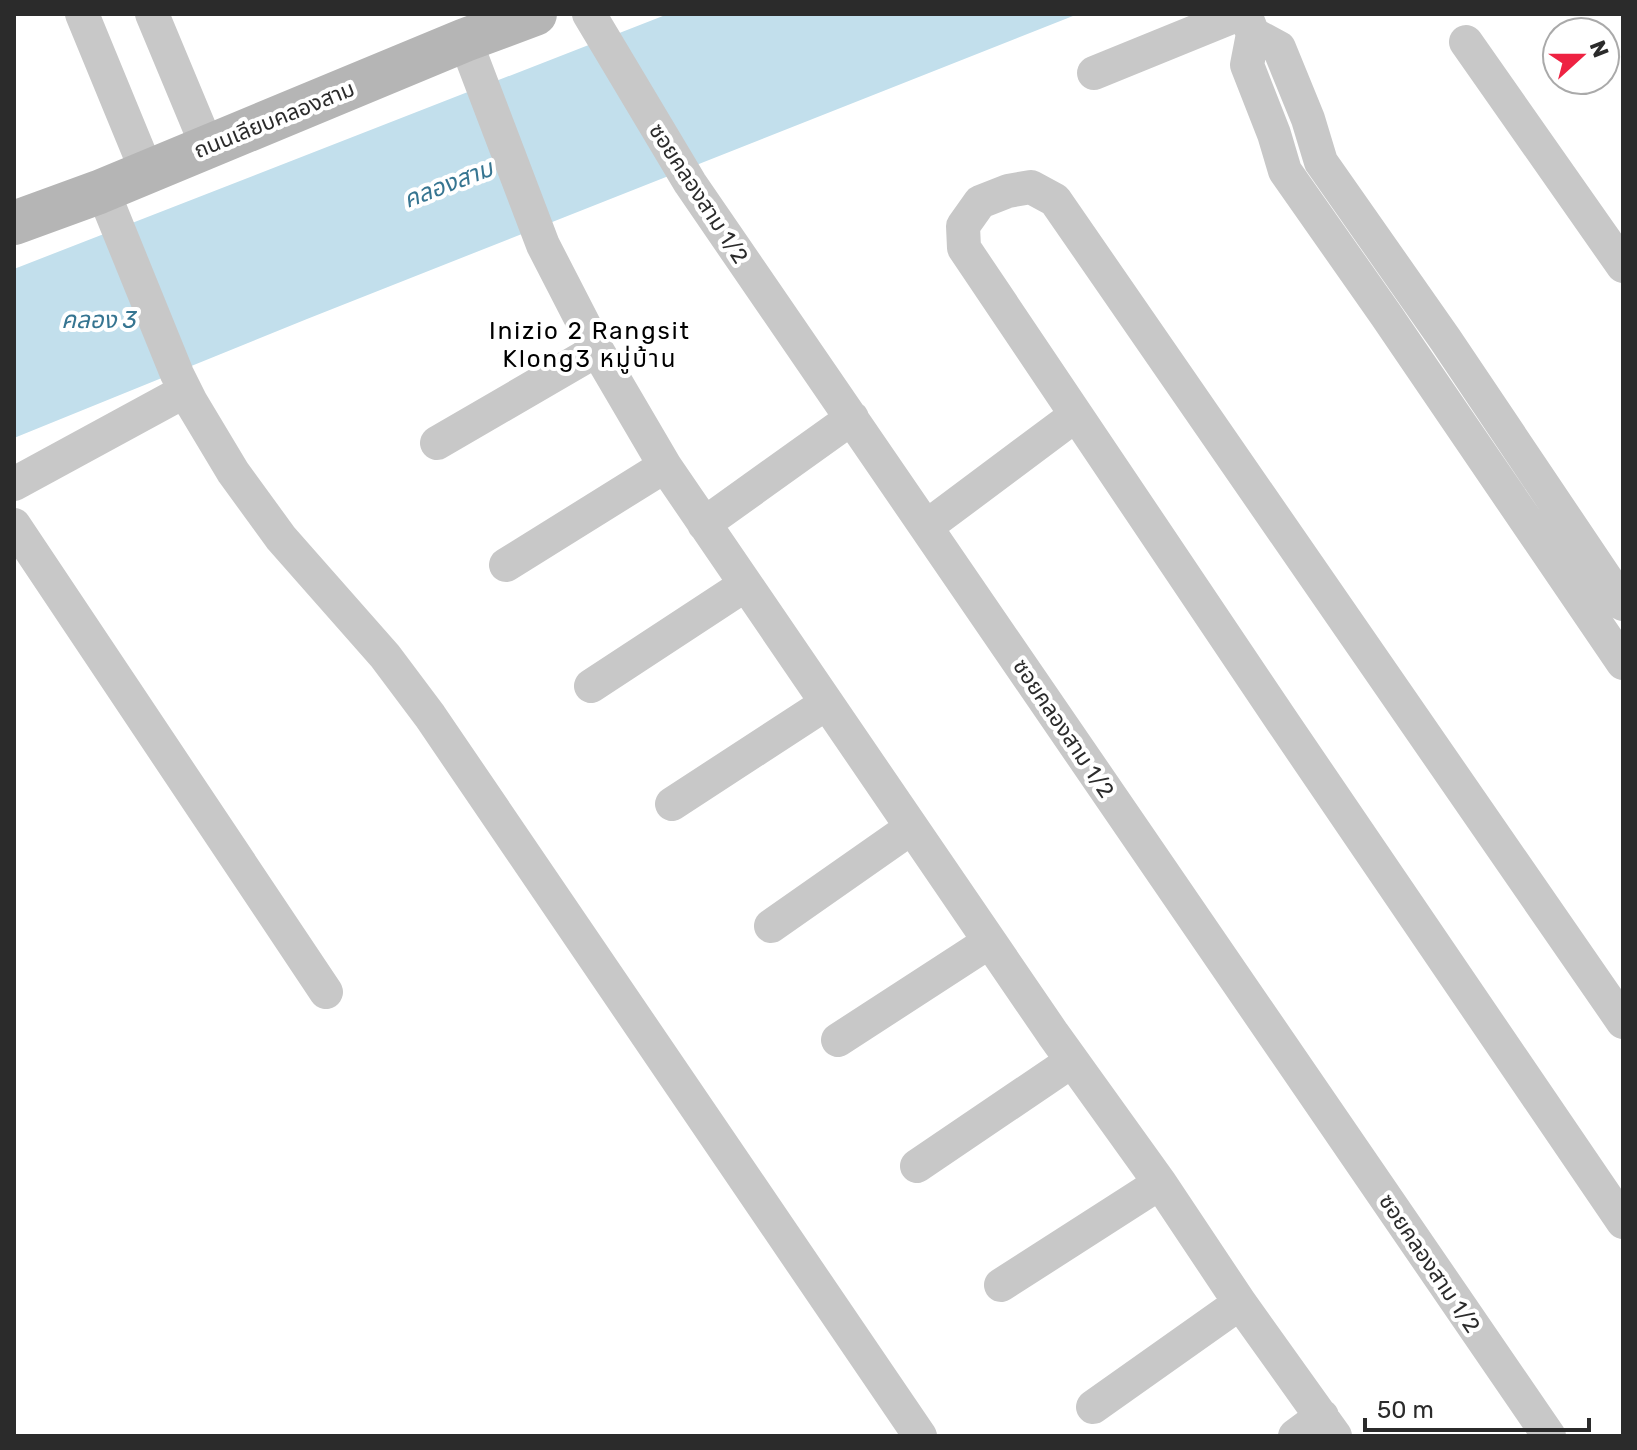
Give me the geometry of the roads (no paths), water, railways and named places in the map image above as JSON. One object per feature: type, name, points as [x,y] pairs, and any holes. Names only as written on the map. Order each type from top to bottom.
[{"type":"main road","name":"ถนนเลียบคลองสาม","points":[[14,223],[102,196],[207,146],[479,41],[535,14]]},
{"type":"street","points":[[82,14],[147,172]]},
{"type":"street","points":[[152,14],[207,146]]},
{"type":"street","name":"ซอยคลองสาม 1/2","points":[[593,21],[690,183],[1549,1436]]},
{"type":"street","points":[[1094,73],[1246,21]]},
{"type":"street","points":[[1246,21],[1279,48],[1308,119],[1321,162],[1445,339],[1623,604]]},
{"type":"street","points":[[1246,21],[1247,65],[1285,171],[1623,663]]},
{"type":"street","points":[[479,41],[543,245],[597,350],[665,466],[989,942],[1160,1183],[1240,1303],[1317,1429]]},
{"type":"street","points":[[1466,42],[1623,266]]},
{"type":"street","points":[[1274,134],[1308,119]]},
{"type":"street","points":[[1623,1022],[1055,200],[1031,187],[1008,191],[980,202],[963,226],[964,248],[1623,1222]]},
{"type":"street","points":[[102,196],[181,382],[233,472],[281,538],[385,656],[430,716],[920,1436]]},
{"type":"street","points":[[1416,359],[1445,339]]},
{"type":"street","points":[[437,443],[597,350]]},
{"type":"street","points":[[14,484],[181,382]]},
{"type":"street","points":[[926,527],[1076,415]]},
{"type":"street","points":[[704,524],[852,418]]},
{"type":"street","points":[[506,565],[665,466]]},
{"type":"street","points":[[14,525],[326,992]]},
{"type":"street","points":[[591,686],[745,585]]},
{"type":"street","points":[[672,804],[827,703]]},
{"type":"street","points":[[771,926],[911,828]]},
{"type":"street","points":[[838,1040],[989,942]]},
{"type":"street","points":[[917,1166],[1072,1061]]},
{"type":"street","points":[[1001,1285],[1160,1183]]},
{"type":"street","points":[[1093,1407],[1240,1303]]},
{"type":"water","name":"คลอง 3","points":[[668,14],[1078,14],[14,438],[14,269]]},
{"type":"district","name":"Inizio 2 Rangsit Klong3 หมู่บ้าน","points":[[590,345]]},
{"type":"water label","name":"คลองสาม","points":[[448,184]]}]
